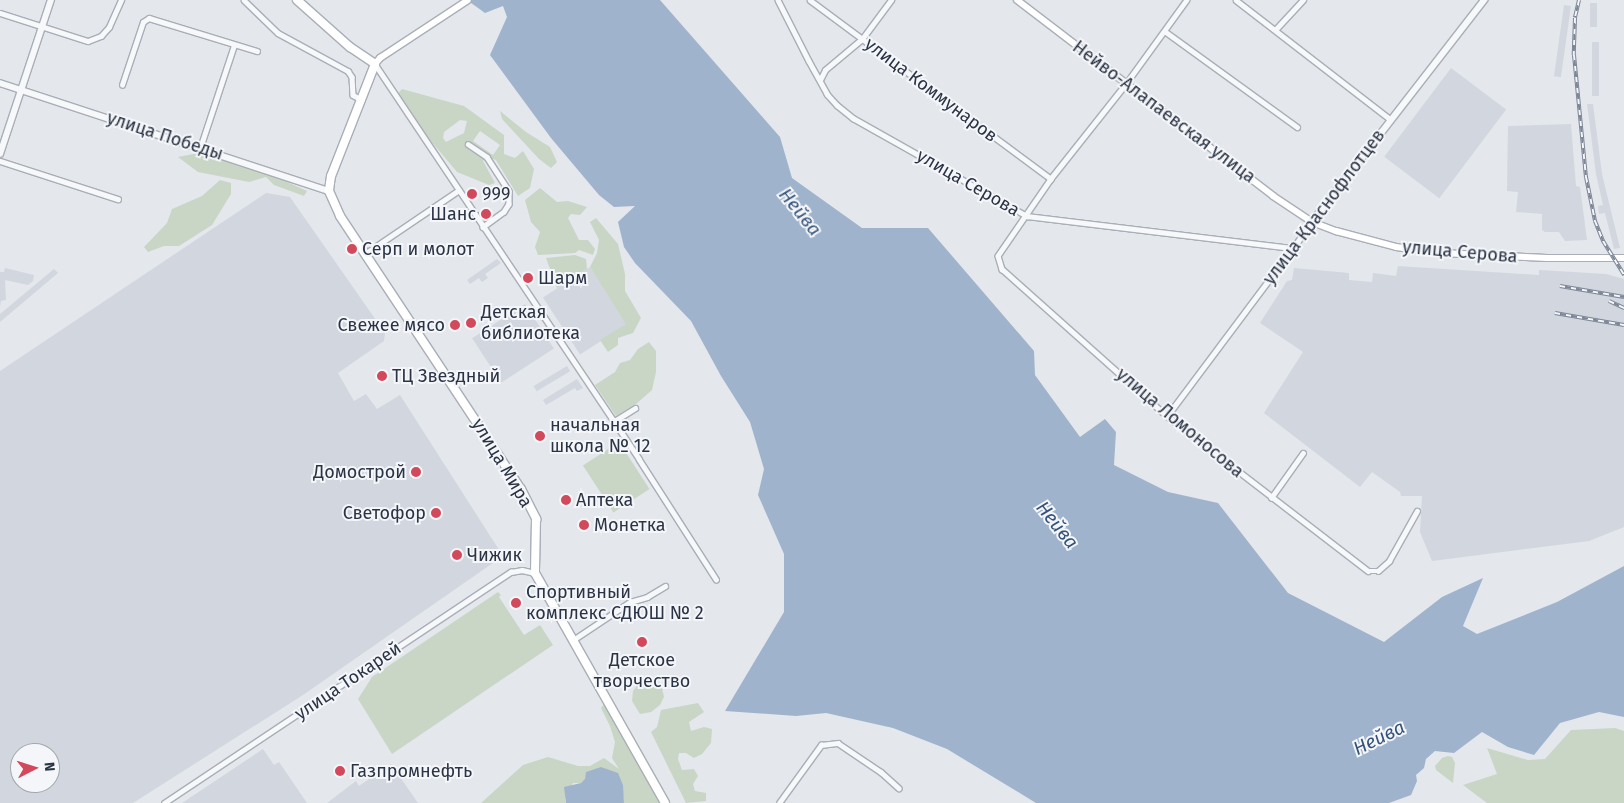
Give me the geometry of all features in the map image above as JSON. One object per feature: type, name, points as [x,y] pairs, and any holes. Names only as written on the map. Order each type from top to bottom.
[{"type":"main road","points":[[297,0],[350,47],[375,64]]},
{"type":"main road","points":[[329,191],[331,176],[375,64],[380,58],[468,0]]},
{"type":"main road","name":"Нейво-Алапаевская улица","points":[[1017,0],[1273,196],[1312,222]]},
{"type":"main road","name":"улица Мира","points":[[329,191],[340,216],[521,489],[536,519],[535,573]]},
{"type":"main road","name":"улица Серова","points":[[1312,222],[1336,231],[1396,247],[1547,258],[1624,258]]},
{"type":"main road","points":[[535,573],[665,803]]},
{"type":"street","points":[[0,154],[51,0]]},
{"type":"street","points":[[0,13],[88,41],[101,36],[114,20],[121,0]]},
{"type":"street","points":[[244,0],[278,33],[348,71],[352,77],[353,95],[362,100]]},
{"type":"street","name":"улица Серова","points":[[778,0],[829,96],[846,113],[1027,216],[1291,248]]},
{"type":"street","name":"улица Коммунаров","points":[[810,0],[1051,179]]},
{"type":"street","points":[[820,80],[825,70],[862,39],[891,0]]},
{"type":"street","points":[[1027,216],[1051,179],[1127,84],[1166,32],[1187,0]]},
{"type":"street","points":[[1236,0],[1390,119]]},
{"type":"street","points":[[1275,30],[1303,0]]},
{"type":"street","name":"улица Краснофлотцев","points":[[1167,416],[1291,248],[1484,0]]},
{"type":"street","points":[[122,85],[143,22],[149,18],[257,51]]},
{"type":"street","points":[[1166,32],[1297,127]]},
{"type":"street","points":[[200,148],[234,45]]},
{"type":"street","points":[[375,64],[716,579]]},
{"type":"street","name":"улица Победы","points":[[0,83],[329,191]]},
{"type":"street","points":[[468,144],[487,157],[509,191],[510,198],[504,212],[484,227]]},
{"type":"street","points":[[0,161],[118,200]]},
{"type":"street","points":[[366,253],[459,190]]},
{"type":"street","name":"улица Ломоносова","points":[[1027,216],[998,256],[1002,269],[1167,416],[1271,498],[1368,571],[1378,571],[1389,561],[1417,511]]},
{"type":"street","points":[[613,422],[635,408]]},
{"type":"street","points":[[1271,498],[1303,453]]},
{"type":"street","name":"улица Токарей","points":[[164,803],[511,572],[522,570],[535,573]]},
{"type":"street","points":[[573,640],[630,602],[647,597],[665,586]]},
{"type":"street","points":[[779,803],[821,745],[838,742],[881,772],[899,788]]},
{"type":"shaded area","points":[[1590,3],[1597,3],[1597,27],[1590,27]]},
{"type":"shaded area","points":[[1564,5],[1571,6],[1561,77],[1554,76]]},
{"type":"shaded area","points":[[1592,42],[1599,42],[1599,96],[1592,96]]},
{"type":"shaded area","points":[[1451,68],[1506,110],[1439,198],[1384,157]]},
{"type":"shaded area","points":[[1587,104],[1593,104],[1602,174],[1620,248],[1614,249],[1605,213],[1599,214],[1598,206],[1603,205],[1596,174]]},
{"type":"shaded area","points":[[1571,124],[1576,186],[1580,187],[1587,240],[1565,241],[1559,232],[1545,232],[1542,230],[1542,214],[1516,212],[1518,192],[1507,191],[1508,126]]},
{"type":"shaded area","points":[[266,193],[290,197],[385,333],[384,341],[338,373],[354,401],[366,394],[377,409],[400,395],[503,556],[303,695],[133,803],[0,803],[0,371]]},
{"type":"shaded area","points":[[497,259],[501,263],[485,274],[488,278],[482,282],[479,278],[470,284],[467,280]]},
{"type":"shaded area","points":[[1398,266],[1539,275],[1539,270],[1606,274],[1624,279],[1624,527],[1589,541],[1432,561],[1420,532],[1422,496],[1401,496],[1400,492],[1372,472],[1360,487],[1264,413],[1303,352],[1260,323],[1287,281],[1292,280],[1294,268],[1349,273],[1349,280],[1372,282],[1373,273],[1396,276]]},
{"type":"shaded area","points":[[590,267],[627,324],[580,355],[543,297]]},
{"type":"shaded area","points":[[5,268],[34,275],[33,281],[28,285],[5,280],[6,300],[1,301],[0,307],[0,272],[4,272]]},
{"type":"shaded area","points":[[54,269],[58,273],[0,322],[0,314]]},
{"type":"shaded area","points":[[525,304],[554,348],[501,383],[472,338]]},
{"type":"shaded area","points":[[567,366],[570,371],[537,391],[534,386]]},
{"type":"shaded area","points":[[577,379],[583,388],[577,391],[575,388],[546,405],[543,400]]},
{"type":"shaded area","points":[[263,749],[274,765],[279,762],[307,803],[182,803]]},
{"type":"shaded area","points":[[391,764],[418,803],[327,803],[356,781],[359,786]]},
{"type":"green space","points":[[402,89],[464,106],[504,135],[504,154],[515,158],[523,151],[534,169],[530,188],[518,196],[496,160],[487,157],[483,161],[495,183],[489,185],[457,172],[406,114],[395,97]],"holes":[[[460,120],[467,121],[464,133],[446,142],[443,138],[444,132]],[[480,131],[500,145],[493,155],[473,141]]]},
{"type":"green space","points":[[500,111],[526,132],[550,147],[557,162],[551,168],[539,159],[502,119]]},
{"type":"green space","points":[[204,152],[272,175],[307,191],[304,196],[274,185],[266,177],[249,182],[198,172],[178,157]]},
{"type":"green space","points":[[220,180],[231,183],[231,194],[212,225],[179,246],[164,246],[148,252],[144,247],[167,223],[172,209],[202,196]]},
{"type":"green space","points":[[540,188],[557,202],[568,201],[587,207],[580,215],[571,214],[568,218],[579,240],[588,240],[595,249],[593,255],[579,250],[575,253],[538,255],[535,247],[540,232],[531,222],[525,200]]},
{"type":"green space","points":[[596,218],[618,244],[625,274],[625,291],[641,318],[633,333],[618,338],[618,345],[608,352],[600,340],[626,324],[590,267],[597,253],[599,240],[590,222]]},
{"type":"green space","points":[[575,255],[586,259],[587,269],[557,288],[546,258]]},
{"type":"green space","points":[[649,342],[656,351],[656,372],[652,390],[636,404],[616,416],[595,385],[615,372],[620,363],[630,360],[638,349]]},
{"type":"green space","points":[[619,442],[649,489],[613,512],[583,465]]},
{"type":"green space","points":[[498,592],[501,595],[499,597],[524,635],[540,625],[553,645],[392,754],[358,699],[372,677]]},
{"type":"green space","points":[[643,678],[654,678],[662,688],[664,697],[660,705],[651,712],[640,714],[632,701],[633,691]]},
{"type":"green space","points":[[605,703],[660,803],[624,803],[624,798],[611,772],[601,767],[581,783],[573,783],[565,799],[566,803],[481,803],[523,765],[548,757],[578,766],[590,766],[604,758],[619,769],[612,758],[615,742],[601,708]]},
{"type":"green space","points":[[698,703],[704,712],[689,722],[691,731],[704,727],[712,729],[711,743],[702,754],[694,758],[686,753],[679,753],[678,759],[682,770],[694,769],[698,776],[693,784],[695,791],[706,793],[706,801],[686,803],[651,732],[657,727],[661,710]]},
{"type":"green space","points":[[1615,728],[1624,731],[1624,803],[1487,803],[1463,785],[1497,774],[1487,748],[1528,760],[1545,759],[1571,730]]},
{"type":"green space","points":[[1452,757],[1455,763],[1453,783],[1436,770],[1435,766],[1442,758]]},
{"type":"water","name":"Нейва","points":[[467,0],[660,0],[780,137],[792,178],[862,228],[928,228],[1034,351],[1035,375],[1080,437],[1105,419],[1116,432],[1114,465],[1168,492],[1218,503],[1288,593],[1384,642],[1442,597],[1483,578],[1463,626],[1477,634],[1557,602],[1624,566],[1624,717],[1599,712],[1560,723],[1534,755],[1508,747],[1482,732],[1454,753],[1435,751],[1426,759],[1424,768],[1416,775],[1417,781],[1411,795],[1389,803],[1036,803],[947,749],[893,728],[826,713],[796,716],[725,711],[784,612],[784,554],[758,495],[764,469],[750,422],[721,376],[691,321],[635,263],[624,247],[618,222],[635,206],[614,207],[599,195],[551,138],[490,55],[507,17],[503,6],[485,13]]},
{"type":"water","points":[[601,767],[618,773],[623,785],[624,803],[566,803],[564,787],[581,783],[585,779],[586,772]]},
{"type":"railway","points":[[1579,0],[1575,18],[1574,55],[1586,177],[1595,221],[1603,241],[1624,275]]},
{"type":"railway","points":[[1560,286],[1624,297]]},
{"type":"railway","points":[[1609,301],[1624,308]]},
{"type":"railway","points":[[1555,313],[1624,325]]},
{"type":"place","name":"999","points":[[472,194]]},
{"type":"place","name":"Шанс","points":[[486,214]]},
{"type":"place","name":"Серп и молот","points":[[352,249]]},
{"type":"place","name":"Шарм","points":[[528,278]]},
{"type":"place","name":"Детская библиотека","points":[[471,323]]},
{"type":"place","name":"Свежее мясо","points":[[455,325]]},
{"type":"place","name":"ТЦ Звездный","points":[[382,376]]},
{"type":"place","name":"начальная школа № 12","points":[[540,436]]},
{"type":"place","name":"Домострой","points":[[416,472]]},
{"type":"place","name":"Аптека","points":[[566,500]]},
{"type":"place","name":"Светофор","points":[[436,513]]},
{"type":"place","name":"Монетка","points":[[584,525]]},
{"type":"place","name":"Чижик","points":[[457,555]]},
{"type":"place","name":"Спортивный комплекс СДЮШ № 2","points":[[516,603]]},
{"type":"place","name":"Детское творчество","points":[[642,642]]},
{"type":"place","name":"Газпромнефть","points":[[340,771]]}]
